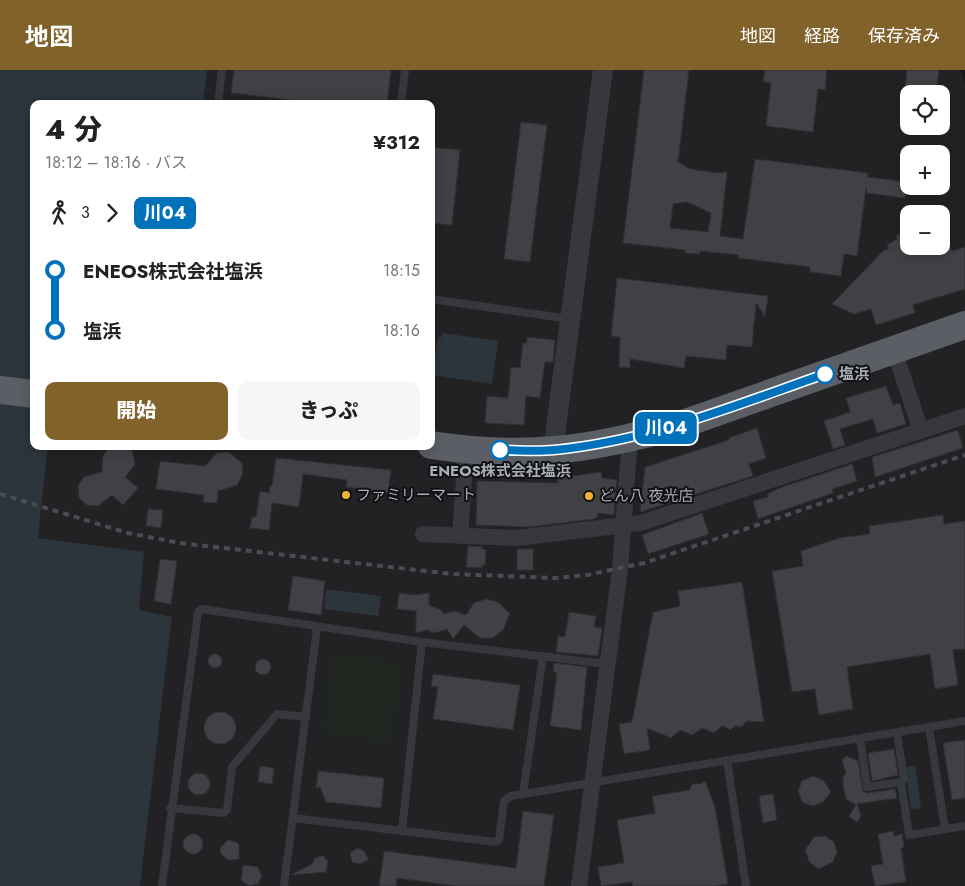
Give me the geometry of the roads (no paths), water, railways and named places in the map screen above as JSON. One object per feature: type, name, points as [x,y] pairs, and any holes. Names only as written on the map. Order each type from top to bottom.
[{"type":"highway","points":[[435,446],[466,450],[553,450],[630,438],[677,426],[965,325]]},
{"type":"highway","points":[[0,390],[30,394]]},
{"type":"street","points":[[553,450],[603,70]]},
{"type":"street","points":[[894,350],[921,431]]},
{"type":"street","points":[[423,534],[516,538],[642,523],[965,416]]},
{"type":"street","points":[[579,886],[624,524],[630,438]]},
{"type":"street","points":[[460,536],[466,450]]},
{"type":"lane","points":[[218,100],[222,70]]},
{"type":"lane","points":[[401,100],[405,70]]},
{"type":"lane","points":[[435,300],[570,318]]},
{"type":"lane","points":[[162,886],[170,808],[198,612],[202,609],[422,642],[607,664]]},
{"type":"lane","points":[[284,886],[317,627]]},
{"type":"lane","points":[[402,831],[422,642]]},
{"type":"lane","points":[[523,794],[543,656]]},
{"type":"lane","points":[[170,808],[224,814],[227,810],[232,768],[270,722],[277,714],[306,716]]},
{"type":"lane","points":[[293,818],[496,842],[498,840],[504,801],[511,796],[965,721]]},
{"type":"lane","points":[[928,727],[945,829]]},
{"type":"lane","points":[[897,732],[904,778],[902,782],[909,835],[965,826]]},
{"type":"lane","points":[[860,738],[867,788],[902,782]]},
{"type":"lane","points":[[726,760],[746,886]]},
{"type":"railway","points":[[0,494],[128,533],[180,543],[452,574],[555,578],[587,575],[644,563],[965,455]]},
{"type":"place","name":"塩浜","points":[[825,374]]},
{"type":"place","name":"ENEOS株式会社塩浜","points":[[500,450]]},
{"type":"place","name":"ファミリーマート","points":[[346,495]]},
{"type":"place","name":"どん八 夜光店","points":[[589,496]]}]
